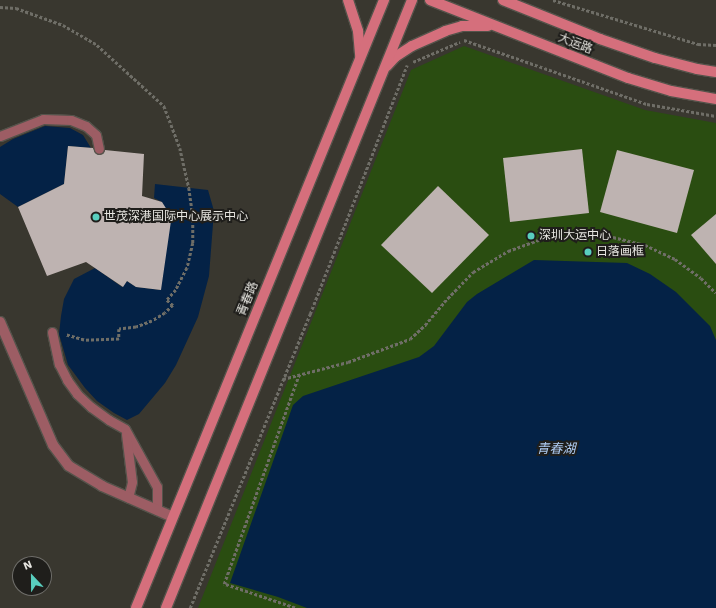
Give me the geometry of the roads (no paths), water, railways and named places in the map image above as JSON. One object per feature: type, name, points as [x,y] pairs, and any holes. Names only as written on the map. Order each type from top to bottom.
[{"type":"street","points":[[348,0],[358,31],[359,61]]},
{"type":"street","name":"青春路","points":[[136,608],[384,0]]},
{"type":"street","points":[[166,608],[412,0]]},
{"type":"street","name":"大运路","points":[[430,0],[628,78],[671,91],[716,99]]},
{"type":"street","name":"大运路","points":[[503,0],[600,39],[655,58],[697,69],[716,72]]},
{"type":"street","points":[[384,69],[395,57],[412,46],[444,31],[474,26],[498,28]]},
{"type":"street","points":[[0,322],[53,445],[70,466],[102,486],[173,517]]},
{"type":"lane","points":[[0,136],[43,119],[71,120],[86,126],[96,135],[99,149]]},
{"type":"lane","points":[[56,333],[59,364],[67,380],[77,394],[91,407],[125,429],[157,487],[157,510]]},
{"type":"lane","points":[[125,429],[132,482],[128,498]]},
{"type":"water","points":[[45,126],[70,128],[83,135],[91,148],[68,146],[64,184],[18,207],[0,194],[0,147],[13,139]]},
{"type":"water","points":[[155,184],[208,190],[214,211],[209,276],[198,317],[176,365],[165,383],[139,414],[127,420],[97,401],[68,365],[59,334],[61,316],[64,299],[74,279],[95,268],[122,287],[127,281],[136,287],[161,290],[162,202],[154,198]]},
{"type":"water","name":"青春湖","points":[[534,260],[627,263],[650,274],[676,292],[710,326],[716,340],[716,608],[307,608],[278,597],[230,583],[293,405],[303,396],[419,357],[434,346],[467,302],[477,294]]},
{"type":"place","name":"世茂深港国际中心展示中心","points":[[96,217]]},
{"type":"place","name":"深圳大运中心","points":[[531,236]]},
{"type":"place","name":"日落画框","points":[[588,252]]}]
